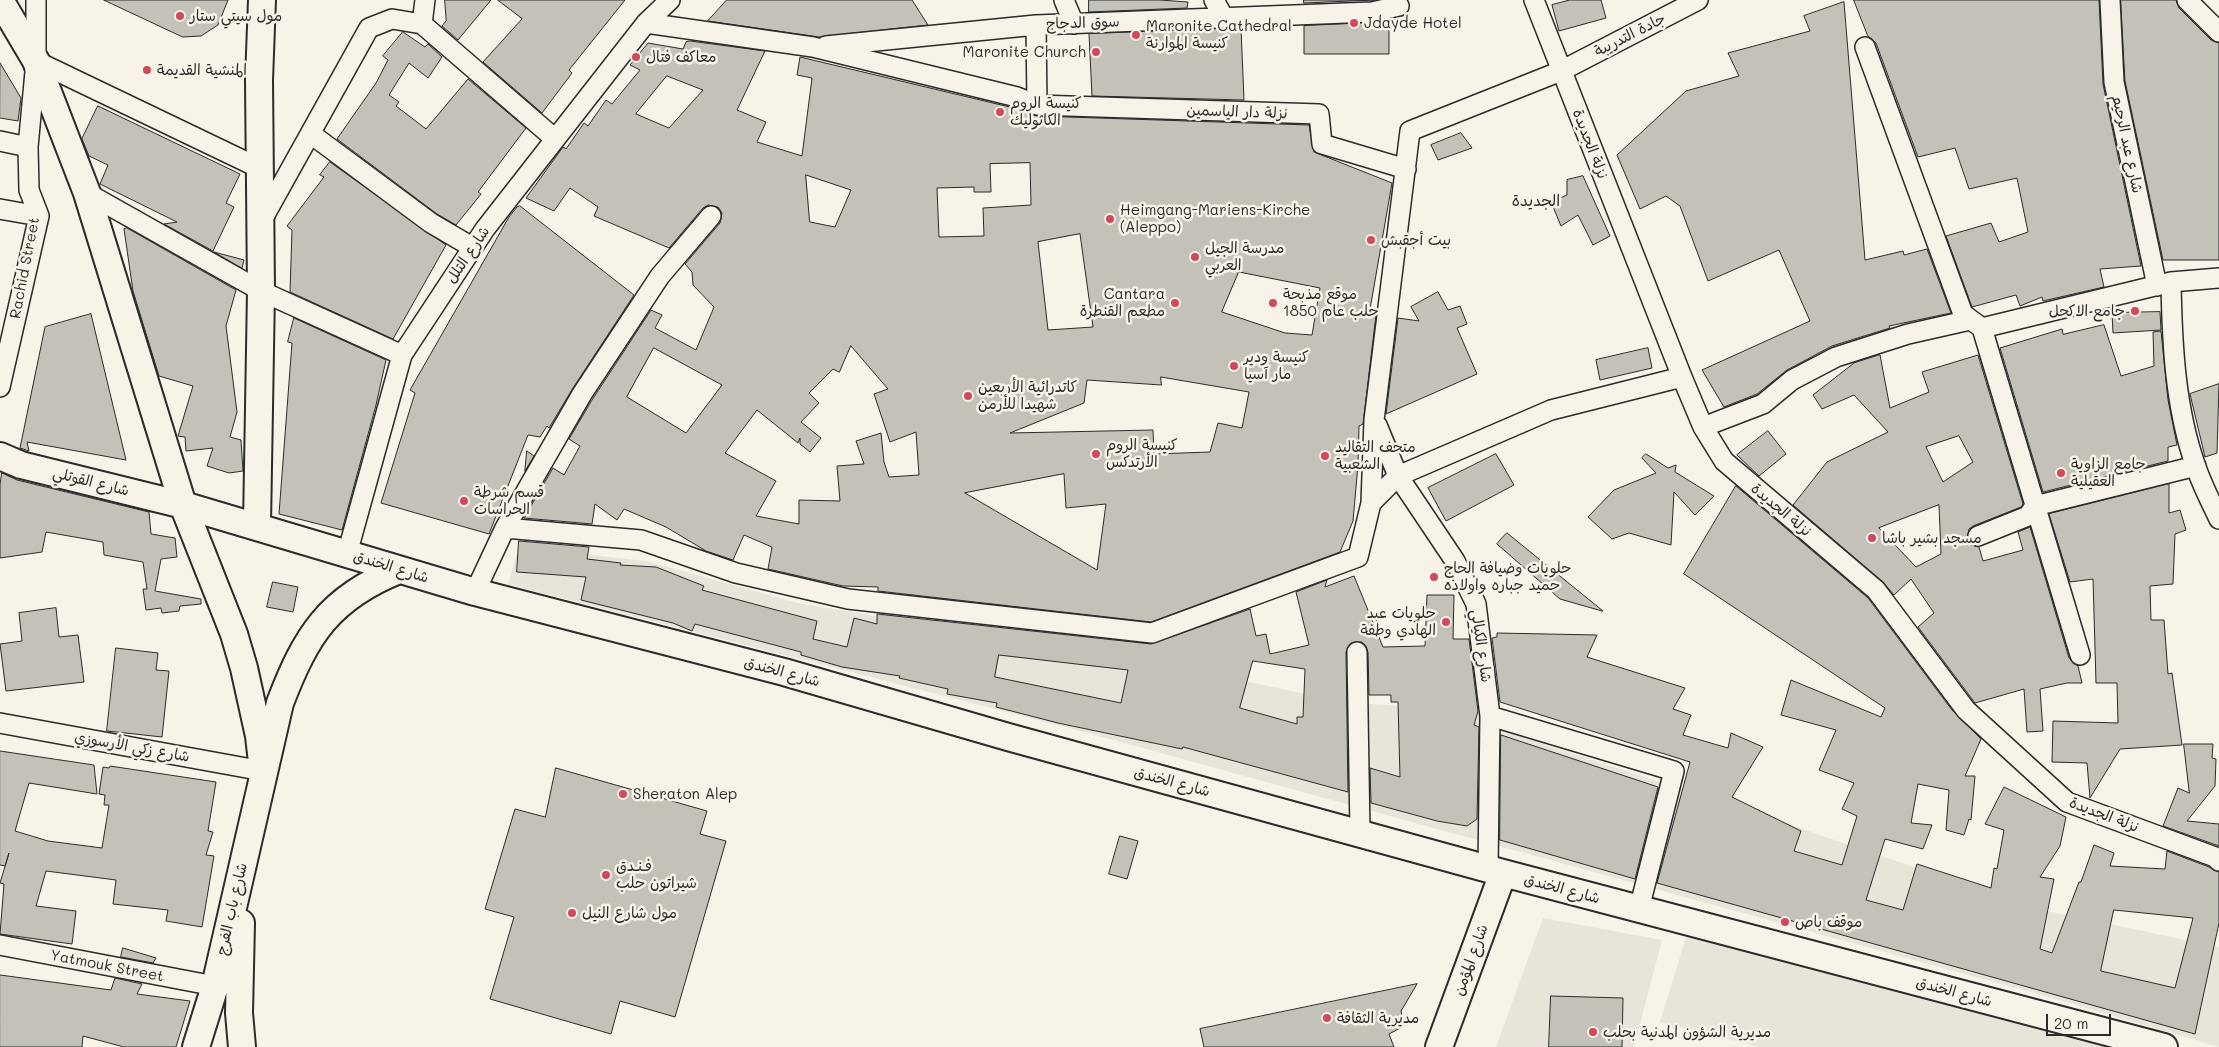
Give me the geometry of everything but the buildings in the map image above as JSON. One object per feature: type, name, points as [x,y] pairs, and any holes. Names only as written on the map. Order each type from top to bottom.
[{"type":"main road","name":"شارع باب الفرج","points":[[0,0],[36,60],[87,193],[183,505],[234,634],[252,702],[263,771]]},
{"type":"main road","points":[[257,525],[261,292],[259,80],[262,0]]},
{"type":"main road","name":"شارع القوتلي","points":[[0,456],[21,465],[183,505]]},
{"type":"main road","name":"شارع الخندق","points":[[183,505],[257,525],[475,592],[784,672],[1496,871],[2164,1047]]},
{"type":"main road","name":"شارع باب الفرج","points":[[196,1047],[215,986],[280,703],[292,672],[318,625],[335,607],[354,591],[376,579],[399,570]]},
{"type":"main road","points":[[242,1047],[239,993],[244,855]]},
{"type":"main road","name":"شارع المؤمن","points":[[1439,1047],[1496,871]]},
{"type":"street","name":"Rachid Street","points":[[0,387],[39,216],[29,190],[28,147],[36,60],[36,0]]},
{"type":"street","points":[[422,24],[426,0]]},
{"type":"street","points":[[1064,0],[1074,24]]},
{"type":"street","points":[[1214,0],[1224,18]]},
{"type":"street","name":"نزلة الجديدة","points":[[1534,0],[1682,377],[1703,427],[1724,461],[1876,590],[1966,710],[2067,802],[2219,860]]},
{"type":"street","name":"جادة التدريبة","points":[[1406,169],[1410,131],[1561,71],[1698,0]]},
{"type":"street","name":"شارع عبد الرحيم","points":[[2110,0],[2114,82],[2164,284],[2180,403],[2196,466],[2219,519]]},
{"type":"street","points":[[2187,0],[2219,32]]},
{"type":"street","name":"شارع التلل","points":[[347,554],[402,356],[472,247],[554,138],[663,2]]},
{"type":"street","name":"سوق الدجاج","points":[[1037,105],[1036,25],[1224,18],[1369,6],[1399,6]]},
{"type":"street","points":[[260,224],[369,28],[392,19],[422,24],[554,138]]},
{"type":"street","points":[[646,23],[813,47],[1017,97],[1037,105]]},
{"type":"street","points":[[813,47],[1036,25]]},
{"type":"street","points":[[1865,47],[1963,314],[1976,324],[2035,506],[2080,655]]},
{"type":"street","points":[[36,60],[260,168]]},
{"type":"street","name":"نزلة دار الياسمين","points":[[1037,105],[1319,114],[1322,144],[1406,169]]},
{"type":"street","points":[[311,134],[431,223],[472,247]]},
{"type":"street","points":[[0,141],[28,147]]},
{"type":"street","points":[[505,528],[641,540],[736,573],[848,599],[1152,633],[1358,557],[1371,503],[1374,420],[1406,169]]},
{"type":"street","points":[[87,193],[261,292],[402,356]]},
{"type":"street","points":[[0,209],[39,216]]},
{"type":"street","points":[[475,592],[505,528],[582,394],[655,284],[712,216]]},
{"type":"street","points":[[1703,427],[1764,404],[1792,380],[1836,356],[1908,334],[1976,324],[2164,284],[2219,278]]},
{"type":"street","points":[[1371,503],[1398,476],[1551,410],[1682,377]]},
{"type":"street","name":"شارع الكيالي","points":[[1374,420],[1398,476],[1455,561],[1476,604],[1490,716],[1496,871]]},
{"type":"street","points":[[1978,536],[2028,516],[2035,506],[2196,466]]},
{"type":"street","points":[[1357,652],[1360,833]]},
{"type":"street","points":[[1490,716],[1674,771],[1639,909]]},
{"type":"street","name":"شارع زكي الأرسوزي","points":[[0,722],[263,771]]},
{"type":"street","name":"Yatmouk Street","points":[[0,945],[215,986]]},
{"type":"shaded area","points":[[519,547],[646,561],[798,603],[979,633],[1245,681],[1342,702],[1476,711],[1513,734],[1785,823],[2033,908],[2219,947],[2219,1047],[2045,996],[1077,730],[508,584]]},
{"type":"shaded area","points":[[1543,918],[1662,940],[1634,1047],[1496,1047]]},
{"type":"shaded area","points":[[1688,931],[2132,1047],[1759,1047],[1660,1022]]},
{"type":"place","name":"مول سيتي ستار","points":[[180,16]]},
{"type":"place","name":"Jdayde Hotel","points":[[1354,23]]},
{"type":"place","name":"Maronite Cathedral كنيسة الموارنة","points":[[1136,35]]},
{"type":"place","name":"Maronite Church","points":[[1096,52]]},
{"type":"place","name":"معاكف فتال","points":[[636,57]]},
{"type":"place","name":"المنشية القديمة","points":[[147,70]]},
{"type":"place","name":"كنيسة الروم الكاثوليك","points":[[1000,112]]},
{"type":"place","name":"Heimgang-Mariens-Kirche (Aleppo)","points":[[1110,219]]},
{"type":"place","name":"بيت أجقبش","points":[[1371,240]]},
{"type":"place","name":"مدرسة الجيل العربي","points":[[1195,257]]},
{"type":"place","name":"Cantara مطعم القنطرة","points":[[1175,303]]},
{"type":"place","name":"موقع مذبحة حلب عام 1850","points":[[1273,303]]},
{"type":"place","name":"جامع الاكحل","points":[[2135,311]]},
{"type":"place","name":"كنيسة ودير مار آسيا","points":[[1234,366]]},
{"type":"place","name":"كاتدرائية الأربعين شهيدا للأرمن","points":[[968,396]]},
{"type":"place","name":"كنيسة الروم الأرتدكس","points":[[1096,454]]},
{"type":"place","name":"متحف التقاليد الشعبية","points":[[1325,456]]},
{"type":"place","name":"جامع الزاوية العقيلية","points":[[2061,473]]},
{"type":"place","name":"قسم شرطة الحراسات","points":[[464,501]]},
{"type":"place","name":"مسجد بشير باشا","points":[[1872,538]]},
{"type":"place","name":"حلويات وضيافة الحاج حميد جباره واولاده","points":[[1434,577]]},
{"type":"place","name":"حلويات عبد الهادي وطفة","points":[[1446,622]]},
{"type":"place","name":"Sheraton Alep","points":[[623,794]]},
{"type":"place","name":"فـنـدق شيراتون حلب","points":[[606,875]]},
{"type":"place","name":"مول شارع النيل","points":[[572,913]]},
{"type":"place","name":"موقف باص","points":[[1785,922]]},
{"type":"place","name":"مديرية الثقافة","points":[[1327,1018]]},
{"type":"place","name":"مديرية الشؤون المدنية بحلب","points":[[1593,1032]]},
{"type":"district","name":"الجديدة","points":[[1536,201]]}]
